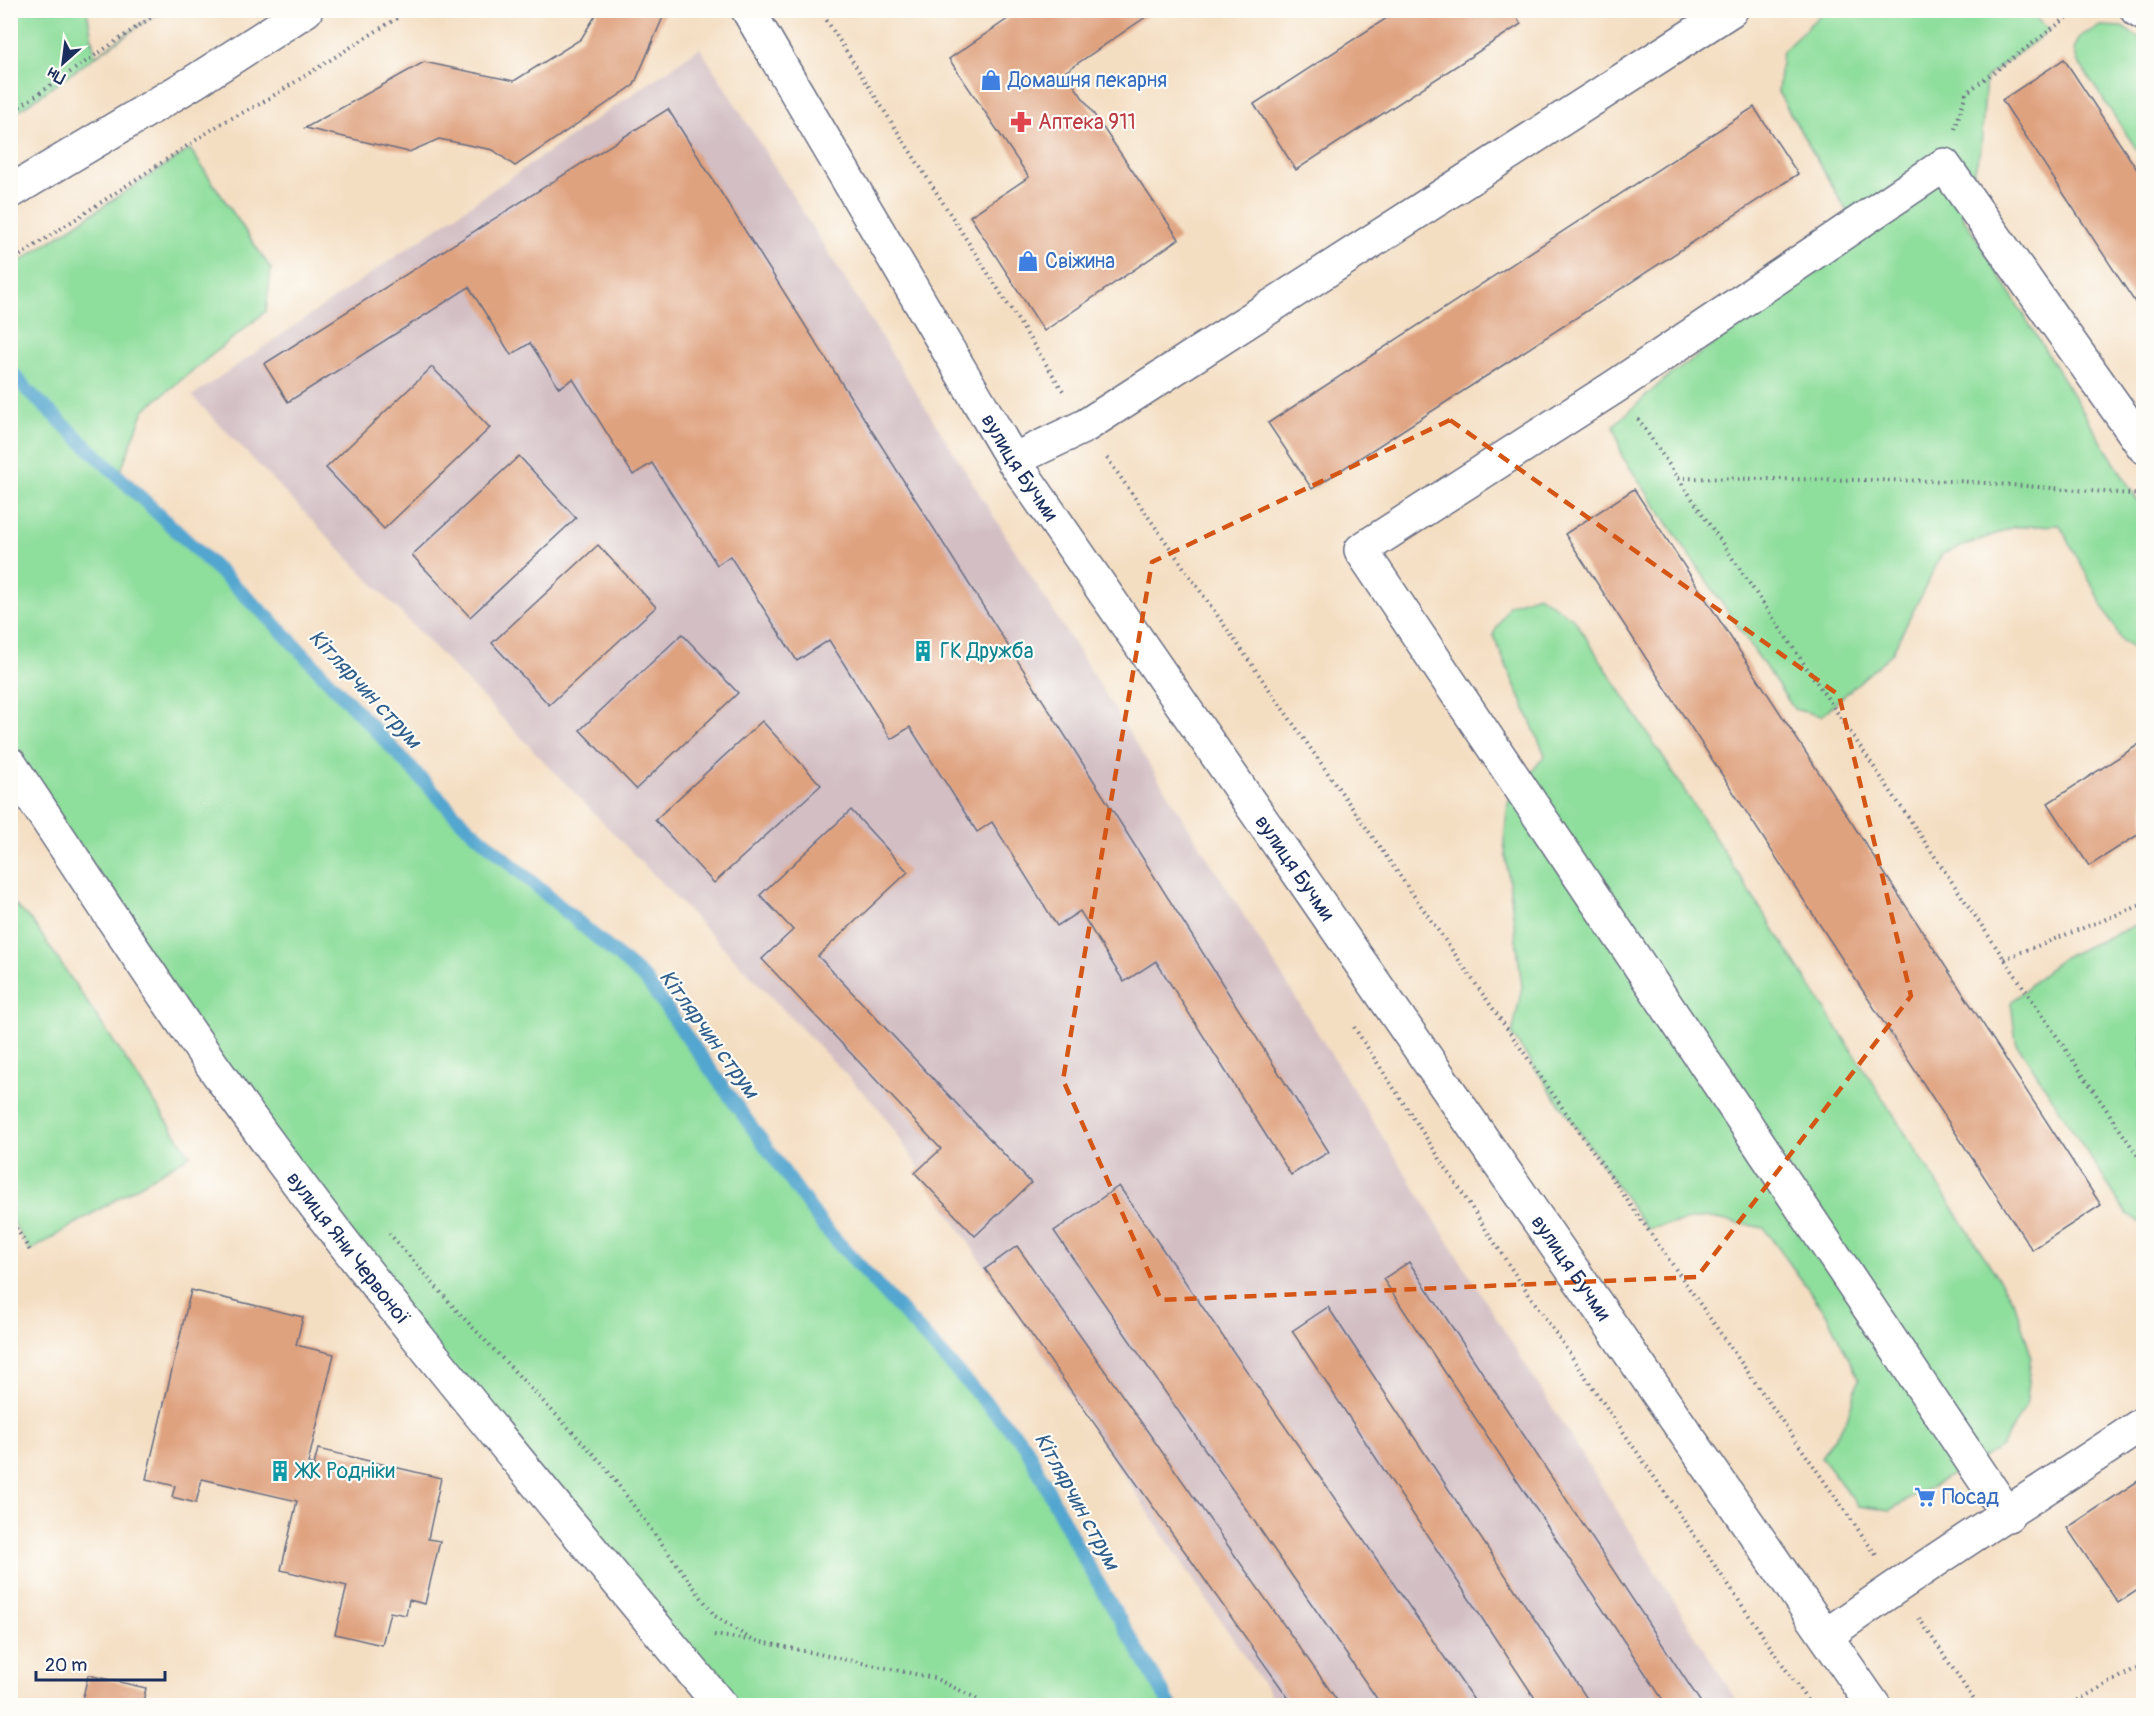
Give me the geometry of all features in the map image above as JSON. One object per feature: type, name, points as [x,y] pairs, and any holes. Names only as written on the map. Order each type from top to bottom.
[{"type":"street","name":"вулиця Бучми","points":[[748,10],[1013,460],[1874,1706]]},
{"type":"street","points":[[1013,460],[1085,426],[1731,10]]},
{"type":"street","points":[[2137,10],[2144,14]]},
{"type":"street","points":[[10,192],[194,82],[296,14]]},
{"type":"street","points":[[2008,1515],[1361,550],[1616,386],[1944,165],[2144,447]]},
{"type":"street","name":"вулиця Яни Червоної","points":[[10,764],[223,1080],[443,1372],[721,1706]]},
{"type":"street","points":[[1827,1635],[1897,1585],[2008,1515],[2144,1423]]},
{"type":"path","points":[[10,113],[162,10]]},
{"type":"path","points":[[10,262],[222,123],[260,104],[410,10]]},
{"type":"path","points":[[820,10],[1085,426],[1897,1585],[1978,1706]]},
{"type":"path","points":[[1944,165],[1966,93],[2076,10]]},
{"type":"path","points":[[1616,386],[2144,1164]]},
{"type":"path","points":[[1678,478],[1958,481],[2144,495]]},
{"type":"path","points":[[2004,959],[2144,904]]},
{"type":"path","points":[[10,1218],[30,1251]]},
{"type":"path","points":[[387,1231],[458,1312],[602,1462],[715,1616],[752,1640],[934,1678],[978,1699],[984,1706]]},
{"type":"path","points":[[2067,1706],[2144,1664]]},
{"type":"highlighted area","points":[[1450,420],[1839,695],[1911,996],[1697,1277],[1161,1300],[1063,1080],[1152,562]]},
{"type":"shaded area","points":[[700,48],[1739,1705],[1277,1705],[881,1111],[192,396]]},
{"type":"green space","points":[[11,10],[87,11],[95,56],[160,11],[11,116]]},
{"type":"green space","points":[[1824,11],[2027,11],[2050,30],[1986,77],[1981,147],[1962,215],[2143,509],[2143,656],[2121,640],[2060,525],[2014,527],[1942,554],[1892,653],[1821,716],[1794,709],[1622,456],[1614,425],[1666,378],[1839,256],[1848,213],[1778,92],[1782,52]]},
{"type":"green space","points":[[2101,26],[2122,27],[2143,40],[2143,159],[2077,60],[2074,50],[2080,36]]},
{"type":"green space","points":[[190,149],[271,269],[266,311],[144,410],[118,478],[271,622],[461,823],[644,982],[822,1227],[1023,1446],[1079,1553],[1169,1705],[721,1705],[443,1372],[11,764],[10,268]]},
{"type":"green space","points":[[1538,595],[1574,619],[2015,1304],[2031,1355],[2025,1407],[2001,1447],[1890,1510],[1858,1506],[1821,1457],[1847,1419],[1859,1379],[1827,1315],[1764,1228],[1705,1217],[1647,1229],[1512,1035],[1522,987],[1504,842],[1508,802],[1545,755],[1493,635],[1509,605]]},
{"type":"green space","points":[[10,900],[33,922],[190,1155],[30,1251],[11,1218]]},
{"type":"green space","points":[[2143,922],[2143,1225],[2126,1213],[2016,1042],[2011,1002],[2062,958]]},
{"type":"building","points":[[599,10],[666,10],[634,85],[515,166],[493,150],[439,139],[409,152],[305,128],[424,62],[514,81],[581,39]]},
{"type":"building","points":[[1021,10],[1156,10],[1065,72],[1179,239],[1044,331],[970,216],[1029,177],[949,59]]},
{"type":"building","points":[[1399,10],[1513,10],[1521,24],[1296,170],[1254,104]]},
{"type":"building","points":[[2064,59],[2144,180],[2144,316],[2002,100]]},
{"type":"building","points":[[1754,107],[1798,174],[1312,489],[1268,423]]},
{"type":"building","name":"ГК Дружба","points":[[668,109],[1329,1152],[1291,1175],[1156,961],[1124,982],[1080,911],[1057,926],[992,822],[977,832],[910,727],[891,739],[829,640],[797,661],[730,556],[717,565],[652,463],[633,475],[573,379],[559,388],[530,343],[511,355],[469,287],[288,402],[264,364]]},
{"type":"building","points":[[432,367],[490,428],[384,529],[326,468]]},
{"type":"building","points":[[519,456],[576,518],[470,617],[412,555]]},
{"type":"building","points":[[1634,489],[2101,1205],[2032,1250],[1565,534]]},
{"type":"building","points":[[598,545],[656,607],[549,705],[492,643]]},
{"type":"building","points":[[682,634],[738,693],[636,789],[580,730]]},
{"type":"building","points":[[762,721],[821,785],[714,883],[655,820]]},
{"type":"building","points":[[2144,741],[2144,831],[2089,866],[2048,803]]},
{"type":"building","points":[[851,810],[908,872],[818,956],[1031,1183],[975,1236],[915,1173],[941,1149],[762,959],[793,930],[760,895]]},
{"type":"building","points":[[1119,1186],[1478,1706],[1382,1706],[1054,1231]]},
{"type":"building","points":[[1017,1246],[1341,1706],[1294,1706],[985,1269]]},
{"type":"building","points":[[1409,1262],[1700,1701],[1694,1706],[1667,1706],[1383,1279]]},
{"type":"building","name":"ЖК Родніки","points":[[191,1290],[303,1317],[296,1345],[334,1354],[308,1463],[314,1465],[318,1449],[441,1478],[428,1539],[440,1541],[425,1604],[409,1600],[406,1615],[390,1612],[382,1645],[335,1634],[347,1586],[281,1570],[297,1501],[202,1479],[196,1503],[172,1497],[175,1486],[146,1479]]},
{"type":"building","points":[[1328,1307],[1592,1706],[1540,1706],[1292,1331]]},
{"type":"building","points":[[2144,1477],[2144,1586],[2118,1603],[2067,1528]]},
{"type":"building","points":[[88,1675],[146,1688],[142,1706],[81,1706]]},
{"type":"waterway","name":"Кітлярчин струм","points":[[10,370],[27,390],[273,622],[462,822],[646,980],[823,1226],[1025,1445],[1080,1552],[1171,1706]]},
{"type":"place","name":"Домашня пекарня","points":[[991,80]]},
{"type":"place","name":"Аптека 911","points":[[1021,122]]},
{"type":"place","name":"Свіжина","points":[[1028,261]]},
{"type":"place","name":"ГК Дружба","points":[[923,651]]},
{"type":"place","name":"ЖК Родніки","points":[[280,1471]]},
{"type":"place","name":"Посад","points":[[1925,1497]]}]
